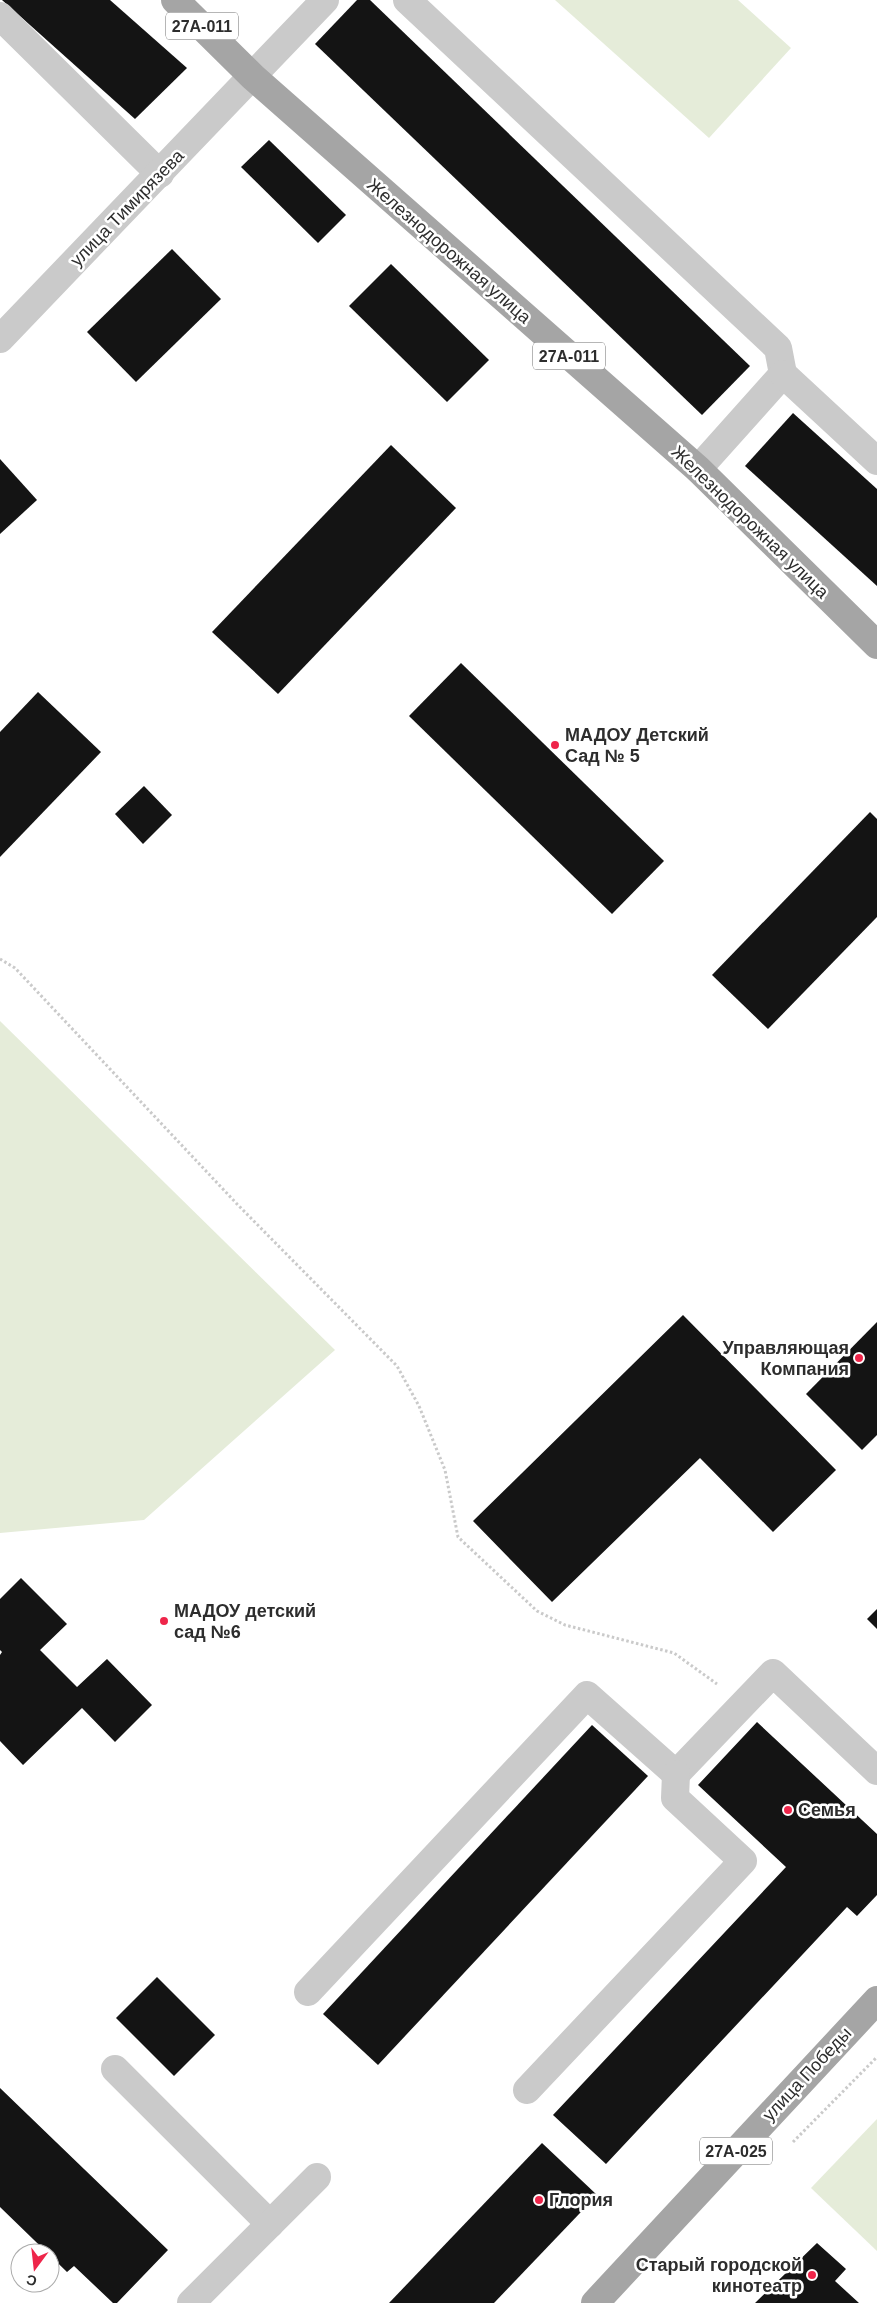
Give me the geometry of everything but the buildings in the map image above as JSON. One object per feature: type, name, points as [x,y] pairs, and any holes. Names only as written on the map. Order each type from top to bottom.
[{"type":"main road","name":"Железнодорожная улица","points":[[175,0],[253,77],[698,469],[877,645]]},
{"type":"main road","name":"улица Победы","points":[[595,2303],[877,2000]]},
{"type":"street","name":"улица Тимирязева","points":[[0,339],[325,0]]},
{"type":"street","points":[[407,0],[778,348],[783,374],[877,461]]},
{"type":"street","points":[[0,16],[160,174]]},
{"type":"street","points":[[698,469],[783,374]]},
{"type":"street","points":[[527,2090],[743,1861],[675,1798],[676,1774],[773,1673],[877,1771]]},
{"type":"street","points":[[308,1992],[587,1696],[676,1774]]},
{"type":"street","points":[[115,2069],[270,2224]]},
{"type":"street","points":[[191,2303],[317,2177]]},
{"type":"path","points":[[0,959],[15,968],[236,1204],[397,1366],[420,1406],[445,1470],[458,1537],[537,1611],[565,1625],[674,1653],[744,1704]]},
{"type":"green space","points":[[555,0],[738,0],[791,48],[709,138]]},
{"type":"green space","points":[[0,1021],[335,1350],[144,1520],[0,1533]]},
{"type":"green space","points":[[877,2119],[877,2251],[811,2188]]},
{"type":"place","name":"МАДОУ Детский Сад № 5","points":[[555,745]]},
{"type":"place","name":"Управляющая Компания","points":[[859,1358]]},
{"type":"place","name":"МАДОУ детский сад №6","points":[[164,1621]]},
{"type":"place","name":"Семья","points":[[788,1810]]},
{"type":"place","name":"Глория","points":[[539,2200]]},
{"type":"place","name":"Старый городской кинотеатр","points":[[812,2275]]}]
